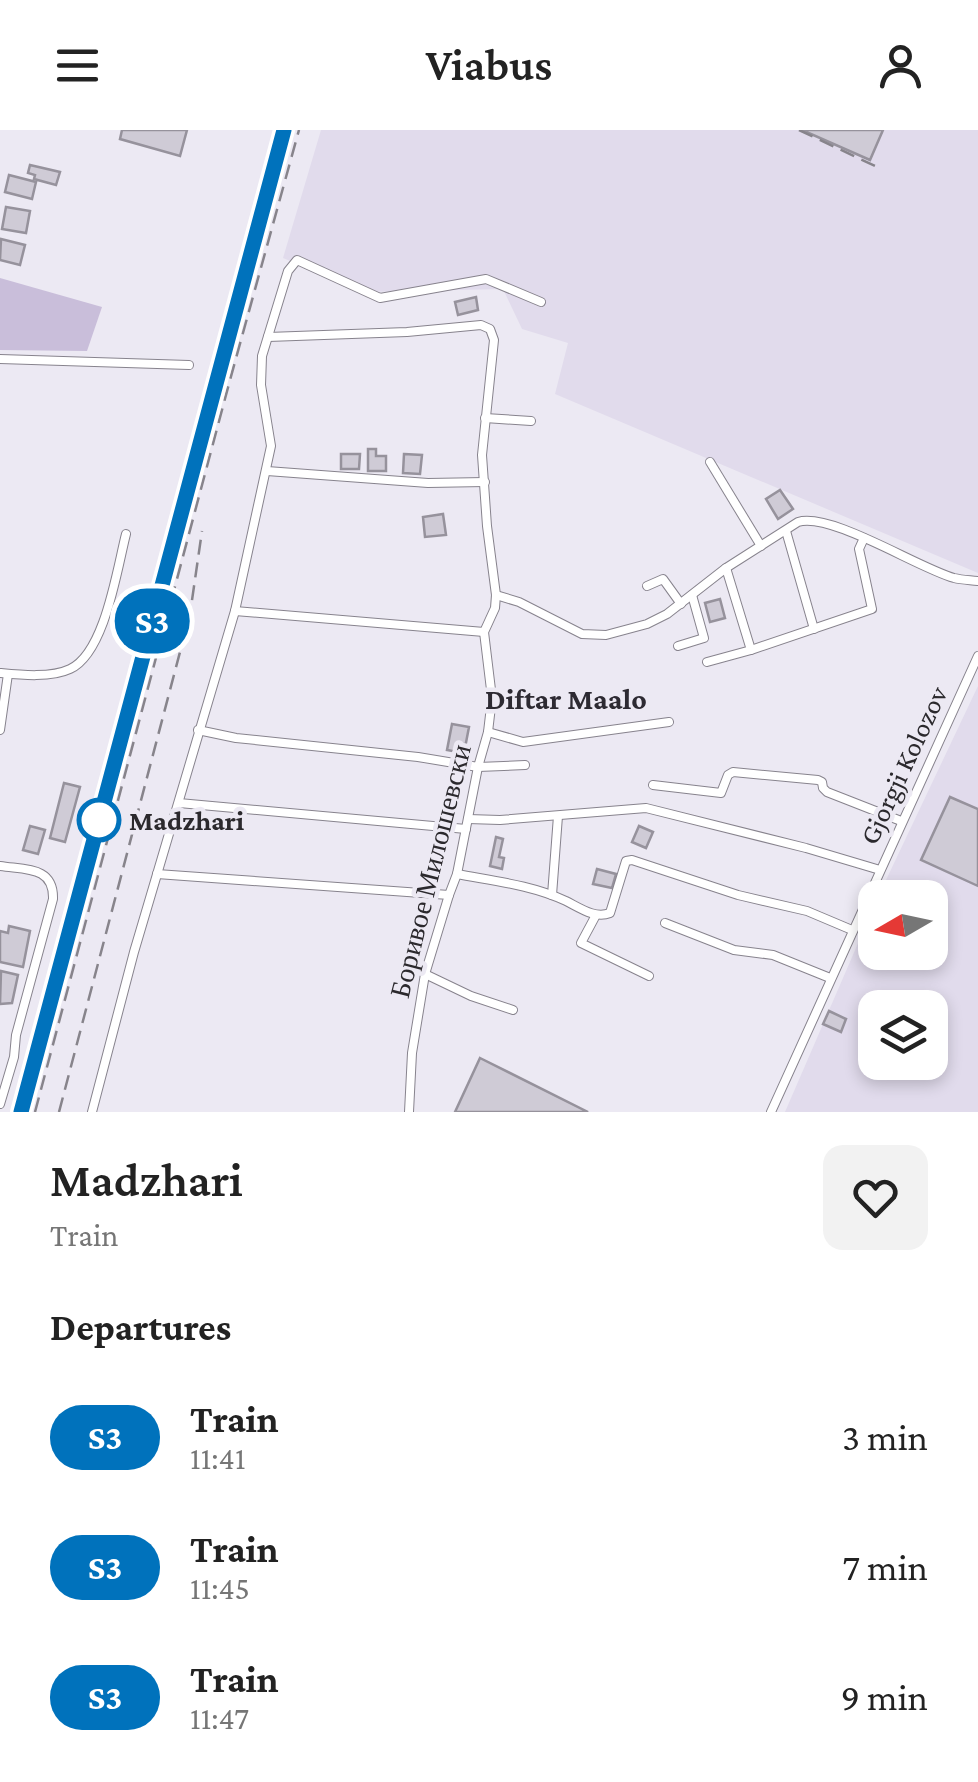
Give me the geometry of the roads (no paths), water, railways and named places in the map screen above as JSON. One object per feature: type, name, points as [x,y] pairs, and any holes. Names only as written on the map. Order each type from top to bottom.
[{"type":"street","points":[[92,1112],[235,611],[271,446],[261,385],[262,356],[288,271],[296,260],[380,298],[486,279],[541,302]]},
{"type":"street","name":"Боривое Милошевски","points":[[268,337],[486,326],[494,340],[482,455],[496,595],[495,608],[484,632],[492,698],[457,874],[425,974],[412,1054],[408,1112]]},
{"type":"street","points":[[0,359],[188,365]]},
{"type":"street","points":[[485,418],[531,421]]},
{"type":"street","points":[[710,462],[761,546]]},
{"type":"street","points":[[267,471],[428,483],[485,482]]},
{"type":"street","points":[[496,595],[519,602],[582,634],[606,636],[646,624],[681,604],[726,568],[798,522],[810,519],[864,538],[953,578],[978,581]]},
{"type":"street","points":[[786,530],[814,629]]},
{"type":"street","points":[[0,730],[4,674],[51,674],[74,668],[98,639],[126,534]]},
{"type":"street","points":[[707,662],[872,609],[858,549],[864,538]]},
{"type":"street","points":[[726,568],[751,650]]},
{"type":"street","points":[[647,586],[662,579],[681,604]]},
{"type":"street","points":[[678,646],[704,638],[692,595]]},
{"type":"street","points":[[235,611],[484,632]]},
{"type":"street","name":"Gjorgji Kolozov","points":[[771,1112],[978,656]]},
{"type":"street","points":[[488,732],[523,742],[669,722]]},
{"type":"street","points":[[198,730],[478,767],[525,765]]},
{"type":"street","points":[[653,786],[721,793],[732,772],[818,780],[831,794],[901,821]]},
{"type":"street","points":[[178,803],[467,824],[646,808],[880,870]]},
{"type":"street","points":[[552,894],[558,816]]},
{"type":"street","points":[[457,874],[552,894],[605,916],[610,913],[626,861],[632,860],[738,896],[806,911],[852,930]]},
{"type":"street","points":[[0,866],[38,872],[47,876],[53,886],[53,899],[0,1104]]},
{"type":"street","points":[[157,874],[448,895]]},
{"type":"street","points":[[596,915],[581,943],[649,976]]},
{"type":"street","points":[[665,923],[734,950],[773,956],[830,978]]},
{"type":"street","points":[[425,974],[513,1010]]},
{"type":"railway","points":[[35,1112],[299,130]]},
{"type":"railway","points":[[799,130],[875,166]]},
{"type":"railway","points":[[59,1112],[190,614],[202,531]]},
{"type":"train","name":"S3","points":[[21,1112],[284,130]]},
{"type":"place","name":"Madzhari","points":[[99,820]]},
{"type":"district","name":"Diftar Maalo","points":[[566,699]]}]
